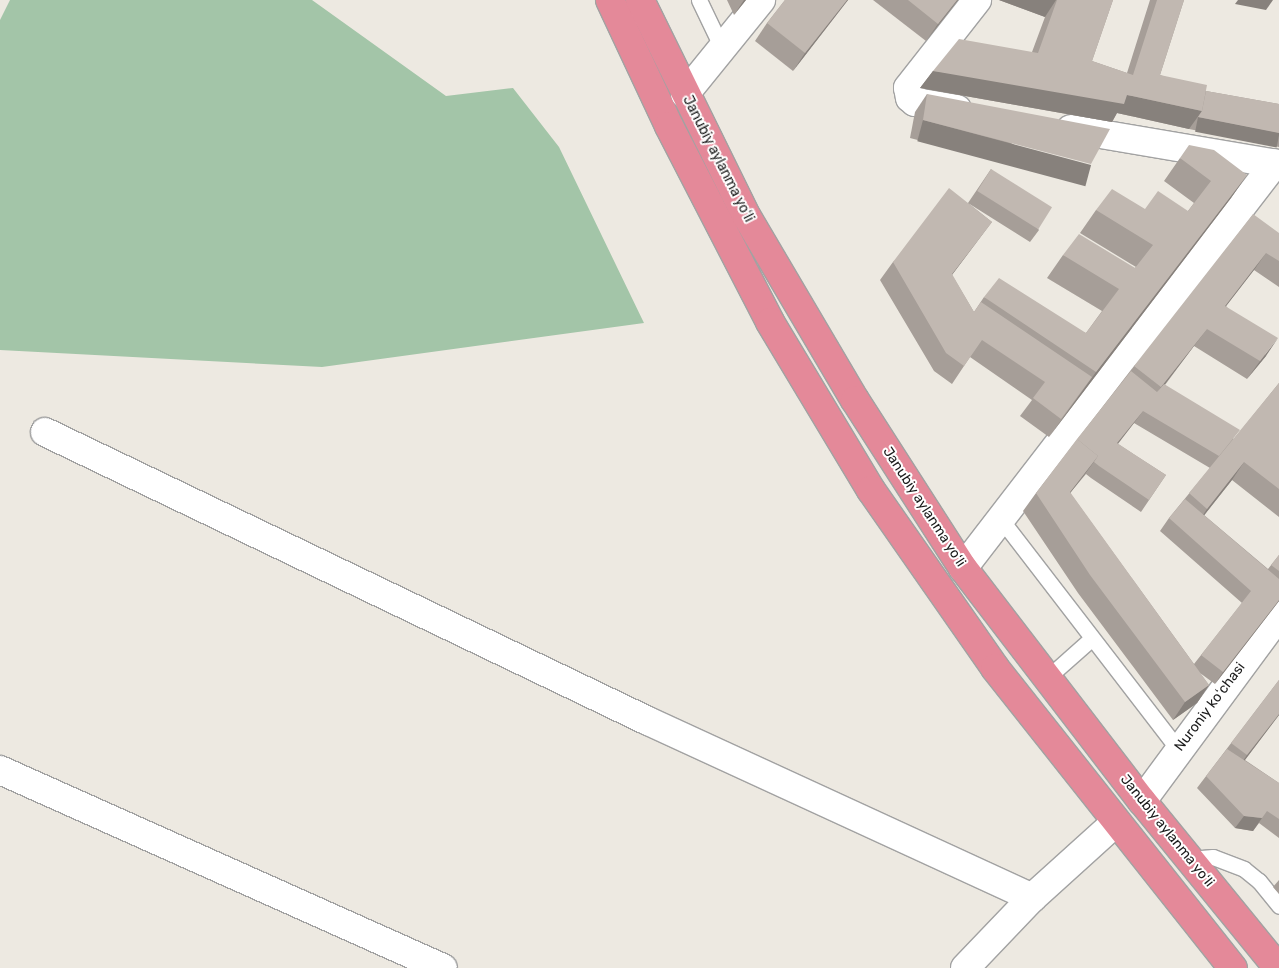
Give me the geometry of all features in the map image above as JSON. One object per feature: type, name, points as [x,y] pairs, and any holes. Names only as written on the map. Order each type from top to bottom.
[{"type":"highway","name":"Janubiy aylanma yoʻli","points":[[610,0],[669,126],[770,322],[871,490],[995,668],[1115,823],[1233,968]]},
{"type":"highway","name":"Janubiy aylanma yoʻli","points":[[640,0],[747,217],[855,400],[963,568],[1142,801],[1278,968]]},
{"type":"street","points":[[685,94],[761,0]]},
{"type":"street","points":[[977,0],[908,88],[908,94],[914,102],[982,114]]},
{"type":"street","points":[[963,568],[1277,163],[1048,126]]},
{"type":"street","points":[[45,432],[648,722],[1032,898]]},
{"type":"street","name":"Nuroniy koʻchasi","points":[[1142,801],[1178,749],[1279,615]]},
{"type":"street","points":[[0,770],[443,968]]},
{"type":"street","points":[[965,968],[1032,898],[1115,823]]},
{"type":"lane","points":[[699,0],[722,48]]},
{"type":"lane","points":[[1000,518],[1090,638],[1178,749]]},
{"type":"lane","points":[[1047,678],[1090,638]]},
{"type":"lane","points":[[1189,859],[1213,857],[1244,869],[1259,881],[1279,906]]},
{"type":"green space","points":[[10,0],[312,0],[446,96],[513,88],[559,147],[644,323],[322,367],[0,350],[0,20]]},
{"type":"building","points":[[785,0],[847,0],[805,53],[767,23]]},
{"type":"building","points":[[908,0],[957,0],[938,24]]},
{"type":"building","points":[[1057,0],[1113,0],[1092,61],[1133,75],[1157,0],[1184,0],[1160,75],[1207,85],[1202,111],[1127,95],[1124,104],[933,71],[959,39],[1038,53]]},
{"type":"building","points":[[1206,91],[1279,104],[1279,133],[1198,117],[1202,111]]},
{"type":"building","points":[[927,94],[1110,129],[1091,164],[923,120]]},
{"type":"building","points":[[1189,145],[1214,150],[1247,175],[1096,372],[984,297],[999,278],[1086,333],[1119,289],[1063,255],[1079,234],[1135,268],[1153,245],[1096,210],[1112,189],[1145,209],[1158,191],[1188,211],[1211,181],[1180,158]]},
{"type":"building","points":[[991,169],[1052,207],[1038,229],[977,191]]},
{"type":"building","points":[[949,188],[992,222],[952,274],[974,312],[981,302],[1092,377],[1061,419],[1033,398],[1045,382],[982,340],[964,366],[946,353],[893,262]]},
{"type":"building","points":[[1253,214],[1279,233],[1279,261],[1266,253],[1225,306],[1278,338],[1260,361],[1207,329],[1161,387],[1134,366]]},
{"type":"building","points":[[1131,371],[1157,392],[1164,384],[1240,430],[1219,456],[1143,411],[1117,443],[1166,475],[1149,500],[1094,462],[1098,456],[1077,439]]},
{"type":"building","points":[[1279,383],[1279,489],[1244,462],[1207,509],[1189,493]]},
{"type":"building","points":[[1077,439],[1098,456],[1070,492],[1209,685],[1185,702],[1090,575],[1036,493]]},
{"type":"building","points":[[1185,499],[1279,579],[1279,600],[1223,672],[1201,655],[1251,591],[1169,518]]},
{"type":"building","points":[[1279,555],[1279,571],[1271,565]]},
{"type":"building","points":[[1279,680],[1279,714],[1247,755],[1231,743]]},
{"type":"building","points":[[1227,749],[1279,783],[1279,819],[1267,811],[1262,818],[1244,816],[1206,776]]}]
